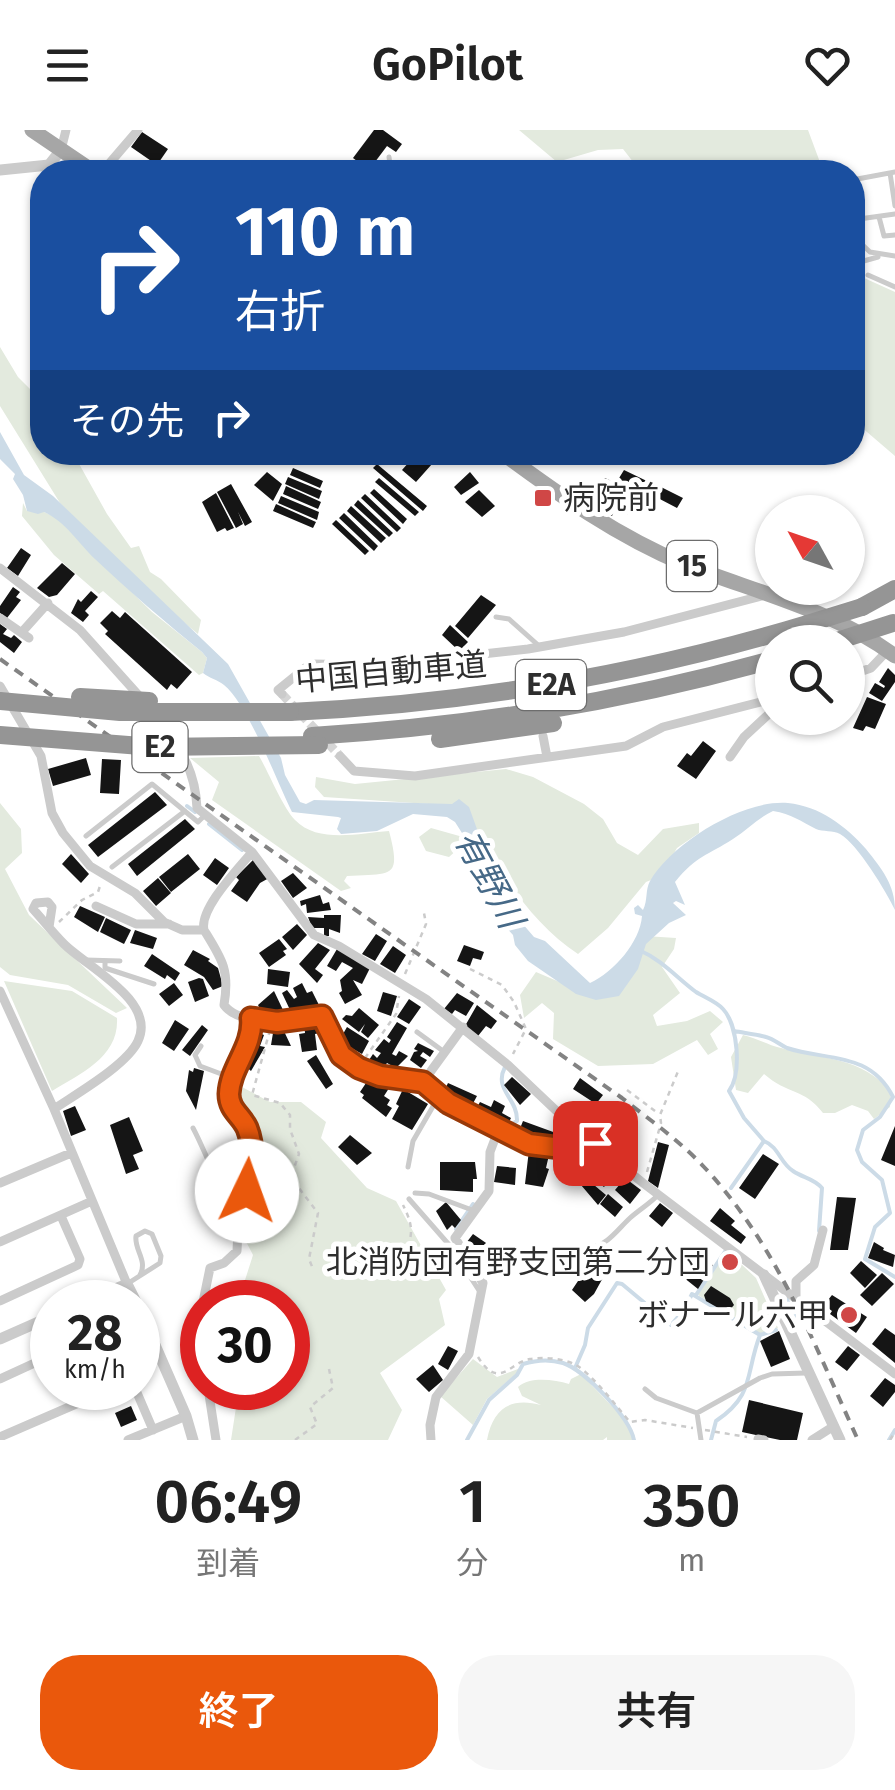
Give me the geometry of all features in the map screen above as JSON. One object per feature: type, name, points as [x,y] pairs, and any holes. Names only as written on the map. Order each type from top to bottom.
[{"type":"highway","name":"中国自動車道","points":[[0,701],[137,712],[285,703],[450,700],[594,678],[712,651],[862,607],[895,592]]},
{"type":"highway","points":[[865,632],[894,622]]},
{"type":"highway","name":"中国自動車道","points":[[0,725],[141,737],[316,741],[530,714],[652,692],[755,665]]},
{"type":"highway","name":"E2","points":[[0,688],[153,702],[285,703]]},
{"type":"highway","name":"E2","points":[[0,735],[154,747],[316,741]]},
{"type":"main road","points":[[32,130],[76,160]]},
{"type":"main road","name":"15","points":[[518,465],[595,520],[635,541],[755,590]]},
{"type":"main road","name":"15","points":[[793,605],[892,651]]},
{"type":"street","points":[[53,160],[61,150],[66,130]]},
{"type":"street","points":[[112,160],[138,130]]},
{"type":"street","points":[[0,170],[30,167]]},
{"type":"street","points":[[0,568],[80,630],[134,690],[187,760],[195,781],[198,808],[252,852],[314,935],[402,983],[463,1028],[644,1184],[895,1374]]},
{"type":"street","points":[[285,703],[278,690],[310,664],[384,665],[530,655],[540,647],[624,632],[755,598]]},
{"type":"street","points":[[0,618],[26,635],[48,603]]},
{"type":"street","points":[[865,670],[892,651]]},
{"type":"street","points":[[0,688],[41,756],[52,813],[90,866],[108,871],[170,924],[182,930],[204,930]]},
{"type":"street","points":[[340,756],[354,771],[415,776],[626,746],[663,727],[755,704]]},
{"type":"street","points":[[730,757],[755,727]]},
{"type":"street","points":[[543,736],[547,756]]},
{"type":"street","points":[[252,852],[206,910],[202,922],[226,970],[224,1005],[235,1015],[272,1020],[322,1016],[341,1055],[359,1068],[380,1076],[423,1082],[439,1096],[529,1144],[586,1151],[595,1143]]},
{"type":"street","points":[[96,906],[136,924],[170,924]]},
{"type":"street","points":[[49,926],[135,1004],[141,1029],[128,1054],[54,1109]]},
{"type":"street","points":[[0,991],[3,1007],[54,1109],[126,1280]]},
{"type":"street","points":[[208,1280],[210,1268],[224,1263],[237,1251],[239,1208],[252,1178],[248,1131],[229,1098],[232,1078],[252,1026],[251,1018]]},
{"type":"street","points":[[423,1082],[463,1028]]},
{"type":"street","points":[[431,1440],[436,1397],[466,1360],[484,1283],[454,1240],[489,1191],[490,1152],[499,1128]]},
{"type":"street","points":[[0,1183],[71,1153]]},
{"type":"street","points":[[0,1242],[92,1201]]},
{"type":"street","points":[[0,1300],[78,1266],[80,1260],[60,1216]]},
{"type":"street","points":[[796,1298],[796,1281],[814,1265],[822,1230]]},
{"type":"street","points":[[764,1276],[840,1440]]},
{"type":"street","points":[[0,1339],[30,1326]]},
{"type":"street","points":[[160,1357],[193,1440]]},
{"type":"street","points":[[0,1378],[30,1365]]},
{"type":"street","points":[[0,1436],[61,1410]]},
{"type":"street","points":[[144,1410],[153,1430]]},
{"type":"street","points":[[211,1410],[216,1440]]},
{"type":"street","points":[[128,1440],[186,1416]]},
{"type":"street","points":[[812,1440],[834,1426]]},
{"type":"lane","points":[[865,178],[892,173],[895,206]]},
{"type":"lane","points":[[882,195],[893,194]]},
{"type":"lane","points":[[865,218],[895,214]]},
{"type":"lane","points":[[880,216],[884,236],[895,235]]},
{"type":"lane","points":[[865,248],[882,256]]},
{"type":"lane","points":[[865,261],[895,256]]},
{"type":"lane","points":[[868,274],[895,287]]},
{"type":"lane","points":[[496,617],[509,619],[540,647]]},
{"type":"lane","points":[[86,836],[152,784],[198,822],[206,814]]},
{"type":"lane","points":[[108,871],[185,811]]},
{"type":"lane","points":[[84,960],[120,962]]},
{"type":"lane","points":[[105,962],[105,968],[154,984]]},
{"type":"lane","points":[[417,1032],[445,1052]]},
{"type":"lane","points":[[200,1046],[195,1055],[200,1066],[232,1078]]},
{"type":"lane","points":[[408,1168],[413,1141],[439,1096]]},
{"type":"lane","points":[[194,1128],[221,1191],[239,1208]]},
{"type":"lane","points":[[415,1193],[430,1194],[472,1210]]},
{"type":"lane","points":[[590,1248],[621,1231],[632,1216],[658,1195]]},
{"type":"lane","points":[[409,1199],[451,1247],[482,1295]]},
{"type":"lane","points":[[133,1280],[156,1268],[161,1256],[152,1234],[145,1231],[135,1241],[144,1264],[140,1275]]},
{"type":"lane","points":[[645,1389],[656,1398],[697,1412],[760,1378],[809,1373]]},
{"type":"lane","points":[[697,1412],[701,1440]]},
{"type":"path","points":[[49,926],[98,892],[108,871]]},
{"type":"path","points":[[470,969],[502,986],[526,1029],[508,1065]]},
{"type":"path","points":[[272,1020],[252,1095],[280,1103],[290,1115],[290,1129],[299,1154],[295,1182],[318,1213],[308,1259],[313,1269]]},
{"type":"path","points":[[644,1184],[660,1115],[679,1069]]},
{"type":"path","points":[[627,1090],[660,1115]]},
{"type":"path","points":[[368,1272],[380,1260],[402,1266],[414,1234],[402,1205]]},
{"type":"path","points":[[471,1345],[482,1364],[498,1372],[510,1371],[528,1358],[556,1359],[576,1366],[630,1422],[645,1420],[761,1439]]},
{"type":"path","points":[[294,1440],[317,1424],[310,1407],[333,1388],[329,1370]]},
{"type":"path","points":[[890,1440],[895,1432]]},
{"type":"shaded area","points":[[519,130],[808,130],[819,160],[632,160],[623,149],[555,160]]},
{"type":"shaded area","points":[[865,278],[895,292],[895,456],[865,430]]},
{"type":"shaded area","points":[[0,347],[30,389],[30,454],[0,406]]},
{"type":"shaded area","points":[[36,465],[80,465],[131,548],[139,546],[150,572],[201,620],[198,634],[148,593],[60,503]]},
{"type":"shaded area","points":[[23,503],[27,511],[57,518],[152,612],[202,652],[207,658],[203,673],[199,675],[103,591],[99,594],[54,555],[22,516]]},
{"type":"shaded area","points":[[259,756],[285,806],[304,827],[327,835],[389,831],[394,858],[389,871],[347,876],[344,881],[351,888],[341,891],[212,800],[219,782],[190,758]]},
{"type":"shaded area","points":[[506,769],[533,777],[584,804],[603,819],[617,843],[638,855],[663,829],[699,823],[699,833],[677,848],[661,876],[646,882],[608,928],[578,954],[529,909],[468,816],[429,804],[324,797],[315,787],[316,777],[355,784]]},
{"type":"shaded area","points":[[0,803],[21,829],[22,853],[5,869],[29,915],[127,1008],[116,1013],[68,985],[10,975],[0,967]]},
{"type":"shaded area","points":[[431,828],[470,839],[487,892],[474,892],[474,870],[465,850],[458,849],[449,857],[426,851],[419,837]]},
{"type":"shaded area","points":[[645,936],[676,938],[662,967],[680,993],[653,1015],[657,1026],[687,1021],[710,1011],[723,1022],[710,1034],[718,1049],[708,1055],[697,1040],[653,1064],[598,1066],[553,1039],[554,1013],[542,1003],[524,1018],[520,995],[536,972],[595,997]]},
{"type":"shaded area","points":[[4,981],[72,991],[117,1018],[112,1043],[86,1070],[52,1091]]},
{"type":"shaded area","points":[[743,1035],[868,1072],[891,1092],[890,1107],[874,1119],[868,1111],[852,1105],[835,1113],[823,1113],[809,1099],[764,1074],[748,1093],[736,1090],[731,1057]]},
{"type":"shaded area","points":[[229,1080],[270,1102],[301,1102],[326,1122],[321,1138],[367,1188],[396,1201],[446,1290],[439,1299],[445,1325],[380,1373],[402,1410],[388,1440],[231,1440],[236,1410],[310,1410],[310,1280],[245,1280],[253,1255],[239,1228],[245,1180],[241,1134],[218,1101]]},
{"type":"shaded area","points":[[718,1263],[731,1273],[740,1263],[756,1278],[778,1328],[760,1334],[698,1295]]},
{"type":"shaded area","points":[[473,1359],[497,1377],[518,1372],[487,1399],[473,1425],[440,1396]]},
{"type":"shaded area","points":[[581,1374],[629,1424],[633,1440],[487,1440],[494,1420],[505,1408],[521,1403],[541,1405],[522,1396],[518,1387],[536,1380],[569,1384]]},
{"type":"water","name":"有野川","points":[[0,432],[24,475],[53,496],[228,664],[281,758],[285,775],[300,802],[452,804],[459,799],[469,807],[503,901],[534,937],[545,941],[590,983],[616,964],[631,946],[642,916],[635,914],[634,908],[638,905],[643,910],[648,884],[660,867],[710,826],[751,808],[799,805],[841,825],[882,870],[893,893],[895,910],[871,869],[847,839],[773,811],[696,861],[675,882],[685,905],[673,903],[686,915],[669,923],[646,944],[638,969],[619,996],[596,1000],[576,994],[528,961],[515,945],[513,935],[495,915],[483,866],[455,822],[447,817],[413,814],[377,831],[341,834],[337,829],[341,818],[292,812],[243,709],[224,685],[203,673],[207,658],[202,652],[108,571],[59,521],[44,512],[27,511],[13,479],[15,474],[0,459]]},
{"type":"building","points":[[374,130],[383,130],[402,144],[396,152],[387,146],[376,160],[353,158]]},
{"type":"building","points":[[142,132],[168,149],[160,160],[150,160],[131,147]]},
{"type":"building","points":[[378,465],[427,506],[423,511],[373,468]]},
{"type":"building","points":[[406,465],[431,465],[416,482],[402,470]]},
{"type":"building","points":[[293,468],[323,481],[320,488],[290,475]]},
{"type":"building","points":[[624,470],[653,484],[648,495],[644,494],[641,500],[636,498],[627,515],[615,509],[612,516],[591,505],[595,498],[606,503],[614,488],[603,482],[605,478],[616,483]]},
{"type":"building","points":[[267,472],[282,484],[273,501],[254,485]]},
{"type":"building","points":[[470,472],[479,483],[461,495],[454,487]]},
{"type":"building","points":[[288,477],[322,491],[319,499],[285,484]]},
{"type":"building","points":[[379,478],[419,512],[415,516],[375,482]]},
{"type":"building","points":[[231,484],[252,522],[245,526],[238,512],[243,524],[236,528],[217,492]]},
{"type":"building","points":[[286,486],[321,502],[318,509],[283,494]]},
{"type":"building","points":[[659,486],[683,498],[677,508],[654,496]]},
{"type":"building","points":[[374,489],[407,519],[403,524],[370,493]]},
{"type":"building","points":[[479,490],[495,506],[482,517],[465,502]]},
{"type":"building","points":[[216,493],[234,528],[227,531],[225,528],[217,532],[202,502]]},
{"type":"building","points":[[365,494],[401,528],[397,532],[361,498]]},
{"type":"building","points":[[281,496],[319,512],[317,520],[278,503]]},
{"type":"building","points":[[358,500],[393,533],[389,537],[354,505]]},
{"type":"building","points":[[276,504],[316,522],[313,528],[273,511]]},
{"type":"building","points":[[351,506],[386,538],[381,543],[347,511]]},
{"type":"building","points":[[344,513],[378,546],[374,551],[339,518]]},
{"type":"building","points":[[336,520],[369,551],[365,555],[332,524]]},
{"type":"building","points":[[21,548],[31,555],[18,576],[7,568]]},
{"type":"building","points":[[62,563],[75,574],[57,595],[49,597],[37,588]]},
{"type":"building","points":[[13,587],[20,592],[16,597],[21,600],[7,618],[0,613],[0,606]]},
{"type":"building","points":[[91,591],[98,597],[85,611],[89,615],[83,622],[71,613],[78,599],[81,602]]},
{"type":"building","points":[[481,595],[496,605],[468,638],[455,626]]},
{"type":"building","points":[[112,611],[120,618],[125,612],[192,672],[177,689],[171,684],[167,690],[105,634],[108,631],[100,623]]},
{"type":"building","points":[[0,624],[7,629],[3,634],[11,638],[14,635],[22,642],[14,653],[0,642]]},
{"type":"building","points":[[450,625],[468,642],[459,651],[442,635]]},
{"type":"building","points":[[888,668],[895,675],[895,682],[882,701],[869,693],[875,683],[884,688],[879,682]]},
{"type":"building","points":[[867,697],[886,704],[875,729],[865,728]]},
{"type":"building","points":[[703,741],[716,751],[696,779],[677,766]]},
{"type":"building","points":[[86,758],[91,775],[53,786],[48,769]]},
{"type":"building","points":[[102,759],[121,760],[119,794],[100,793]]},
{"type":"building","points":[[155,792],[167,805],[98,857],[88,845]]},
{"type":"building","points":[[185,819],[195,829],[137,876],[128,864]]},
{"type":"building","points":[[71,854],[89,874],[81,883],[62,864]]},
{"type":"building","points":[[188,854],[200,869],[171,892],[159,877]]},
{"type":"building","points":[[215,858],[229,868],[217,885],[203,875]]},
{"type":"building","points":[[254,859],[269,878],[260,883],[247,902],[231,891],[239,880],[236,877]]},
{"type":"building","points":[[293,873],[307,888],[293,898],[281,881]]},
{"type":"building","points":[[158,878],[171,893],[156,906],[143,891]]},
{"type":"building","points":[[320,895],[323,904],[329,902],[331,910],[307,913],[306,904],[301,906],[300,901]]},
{"type":"building","points":[[80,906],[105,917],[98,932],[74,917]]},
{"type":"building","points":[[341,915],[340,933],[329,929],[329,936],[324,936],[324,928],[312,928],[308,917]]},
{"type":"building","points":[[106,918],[131,930],[124,944],[100,932]]},
{"type":"building","points":[[297,924],[307,935],[293,950],[282,937]]},
{"type":"building","points":[[135,930],[157,938],[153,949],[130,943]]},
{"type":"building","points":[[376,934],[387,941],[375,961],[362,954]]},
{"type":"building","points":[[279,939],[287,949],[283,951],[286,955],[269,967],[259,953]]},
{"type":"building","points":[[318,943],[330,950],[315,969],[323,975],[317,983],[299,964]]},
{"type":"building","points":[[464,945],[484,952],[481,960],[473,958],[470,966],[457,961]]},
{"type":"building","points":[[393,946],[406,955],[395,973],[380,964]]},
{"type":"building","points":[[337,949],[370,968],[362,984],[353,980],[362,995],[345,1004],[339,993],[340,980],[353,968],[342,962],[336,971],[327,966]]},
{"type":"building","points":[[193,950],[218,968],[223,986],[213,990],[204,977],[184,965]]},
{"type":"building","points":[[152,954],[180,973],[175,981],[144,966]]},
{"type":"building","points":[[268,969],[290,972],[288,987],[267,984]]},
{"type":"building","points":[[203,979],[209,996],[195,1002],[188,982]]},
{"type":"building","points":[[174,983],[183,995],[169,1006],[159,994]]},
{"type":"building","points":[[302,983],[307,993],[312,991],[319,1005],[302,1013],[299,1008],[291,1012],[282,993],[287,990],[294,999],[297,997],[293,988]]},
{"type":"building","points":[[274,991],[283,1010],[263,1015],[258,1005]]},
{"type":"building","points":[[383,992],[397,996],[391,1016],[377,1011]]},
{"type":"building","points":[[457,993],[474,1003],[466,1016],[444,1009]]},
{"type":"building","points":[[409,999],[421,1007],[409,1024],[397,1017]]},
{"type":"building","points":[[477,1005],[497,1021],[478,1036],[465,1026]]},
{"type":"building","points":[[359,1008],[379,1025],[368,1038],[361,1032],[365,1024],[359,1032],[342,1019]]},
{"type":"building","points":[[175,1020],[189,1029],[174,1051],[162,1043]]},
{"type":"building","points":[[318,1021],[317,1050],[302,1052],[299,1034],[305,1033],[304,1024]]},
{"type":"building","points":[[397,1022],[407,1028],[392,1054],[396,1056],[399,1051],[408,1056],[396,1068],[387,1063],[381,1071],[367,1063],[373,1054],[377,1058],[381,1053],[375,1050],[384,1039],[389,1043],[387,1037]]},
{"type":"building","points":[[202,1025],[208,1030],[190,1056],[182,1050]]},
{"type":"building","points":[[274,1027],[282,1027],[291,1046],[271,1045]]},
{"type":"building","points":[[347,1027],[369,1041],[362,1054],[339,1041]]},
{"type":"building","points":[[254,1031],[264,1035],[260,1046],[265,1047],[251,1071],[243,1064]]},
{"type":"building","points":[[418,1043],[434,1051],[430,1057],[423,1052],[420,1056],[427,1060],[421,1068],[410,1060],[418,1051],[414,1049]]},
{"type":"building","points":[[316,1055],[333,1084],[326,1089],[307,1061]]},
{"type":"building","points":[[194,1068],[204,1071],[196,1110],[186,1091],[189,1070],[193,1072]]},
{"type":"building","points":[[370,1077],[391,1085],[384,1096],[392,1108],[386,1117],[362,1098],[360,1092]]},
{"type":"building","points":[[512,1077],[531,1094],[520,1105],[504,1085]]},
{"type":"building","points":[[580,1078],[603,1095],[596,1104],[573,1089]]},
{"type":"building","points":[[448,1083],[477,1096],[470,1109],[442,1095]]},
{"type":"building","points":[[403,1089],[428,1104],[412,1130],[392,1119]]},
{"type":"building","points":[[494,1100],[505,1106],[502,1113],[511,1118],[507,1126],[475,1111],[480,1102],[491,1107]]},
{"type":"building","points":[[75,1106],[86,1130],[71,1136],[63,1111]]},
{"type":"building","points":[[129,1117],[143,1151],[133,1155],[139,1169],[126,1174],[110,1125]]},
{"type":"building","points":[[523,1121],[567,1137],[563,1146],[536,1142],[519,1131]]},
{"type":"building","points":[[895,1126],[895,1166],[881,1160]]},
{"type":"building","points":[[350,1135],[372,1153],[357,1165],[338,1147]]},
{"type":"building","points":[[658,1142],[669,1145],[658,1188],[648,1181]]},
{"type":"building","points":[[529,1150],[549,1155],[543,1187],[525,1184]]},
{"type":"building","points":[[596,1150],[617,1171],[604,1187],[597,1182],[594,1185],[606,1195],[598,1205],[581,1185],[598,1164],[592,1158]]},
{"type":"building","points":[[763,1154],[779,1164],[755,1199],[739,1188]]},
{"type":"building","points":[[440,1162],[475,1162],[477,1179],[473,1179],[473,1192],[440,1190]]},
{"type":"building","points":[[497,1166],[516,1168],[515,1185],[494,1182]]},
{"type":"building","points":[[213,1178],[219,1194],[206,1200],[199,1183]]},
{"type":"building","points":[[625,1178],[641,1190],[630,1204],[615,1190]]},
{"type":"building","points":[[608,1194],[623,1207],[615,1217],[600,1204]]},
{"type":"building","points":[[837,1197],[856,1198],[848,1250],[830,1250]]},
{"type":"building","points":[[446,1202],[461,1220],[455,1228],[452,1225],[447,1230],[436,1211]]},
{"type":"building","points":[[660,1203],[673,1213],[662,1227],[649,1216]]},
{"type":"building","points":[[720,1208],[735,1221],[731,1225],[746,1237],[741,1244],[710,1221]]},
{"type":"building","points":[[473,1234],[489,1245],[481,1257],[463,1247]]},
{"type":"building","points":[[874,1242],[895,1255],[893,1267],[868,1258]]},
{"type":"building","points":[[592,1251],[610,1265],[585,1302],[572,1290],[588,1266],[579,1258]]},
{"type":"building","points":[[688,1255],[713,1265],[698,1289],[678,1273]]},
{"type":"building","points":[[861,1261],[877,1275],[865,1288],[850,1273]]},
{"type":"building","points":[[882,1273],[894,1284],[872,1306],[860,1295]]},
{"type":"building","points":[[711,1286],[730,1298],[734,1305],[727,1313],[706,1301],[704,1295]]},
{"type":"building","name":"ボナール六甲","points":[[832,1295],[867,1317],[856,1333],[824,1305]]},
{"type":"building","points":[[885,1328],[895,1335],[895,1363],[872,1344]]},
{"type":"building","points":[[779,1331],[790,1359],[771,1367],[760,1341]]},
{"type":"building","points":[[448,1346],[458,1351],[448,1370],[438,1364]]},
{"type":"building","points":[[848,1346],[860,1355],[847,1371],[835,1362]]},
{"type":"building","points":[[433,1365],[443,1380],[429,1392],[416,1379]]},
{"type":"building","points":[[885,1378],[895,1385],[895,1392],[883,1407],[870,1396]]},
{"type":"building","points":[[749,1400],[803,1413],[797,1440],[742,1432]]},
{"type":"building","points":[[133,1410],[137,1420],[121,1427],[115,1413]]},
{"type":"waterway","points":[[187,806],[195,812]]},
{"type":"waterway","points":[[209,824],[242,850]]},
{"type":"waterway","points":[[639,950],[720,1006],[732,1026],[737,1061],[729,1091],[744,1118],[764,1141],[731,1188]]},
{"type":"waterway","points":[[734,1031],[860,1065],[883,1082],[893,1097],[880,1117],[863,1130],[857,1150],[862,1162],[882,1180],[890,1213],[875,1227],[865,1259],[895,1277]]},
{"type":"waterway","points":[[500,1125],[506,1127],[517,1121],[502,1082],[505,1067]]},
{"type":"waterway","points":[[574,1133],[590,1145]]},
{"type":"waterway","points":[[764,1141],[789,1168],[822,1188],[819,1231]]},
{"type":"waterway","points":[[525,1147],[555,1155],[589,1156],[595,1148]]},
{"type":"waterway","points":[[456,1229],[473,1204]]},
{"type":"waterway","points":[[696,1295],[726,1250]]},
{"type":"waterway","points":[[575,1368],[588,1328],[617,1283],[671,1325],[692,1294],[760,1335],[776,1330]]},
{"type":"waterway","points":[[785,1296],[795,1316],[791,1322]]},
{"type":"waterway","points":[[711,1440],[716,1421],[743,1393],[760,1335]]},
{"type":"waterway","points":[[467,1440],[489,1400],[517,1375],[523,1364],[543,1360],[572,1367],[594,1385],[616,1408],[634,1440]]},
{"type":"waterway","points":[[889,1440],[895,1430]]},
{"type":"tunnel","points":[[531,660],[540,714]]},
{"type":"tunnel","points":[[282,694],[340,756]]},
{"type":"railway","points":[[0,659],[622,1098],[685,1148],[730,1197],[773,1262],[858,1440]]},
{"type":"place","name":"病院前","points":[[543,498]]},
{"type":"place","name":"北消防団有野支団第二分団","points":[[730,1262]]},
{"type":"place","name":"ボナール六甲","points":[[849,1315]]},
{"type":"route","points":[[247,1191],[252,1178],[248,1131],[229,1098],[232,1078],[252,1026],[251,1018],[277,1022],[322,1016],[341,1055],[359,1068],[380,1076],[423,1082],[448,1103],[529,1144],[586,1151],[595,1143]]}]
